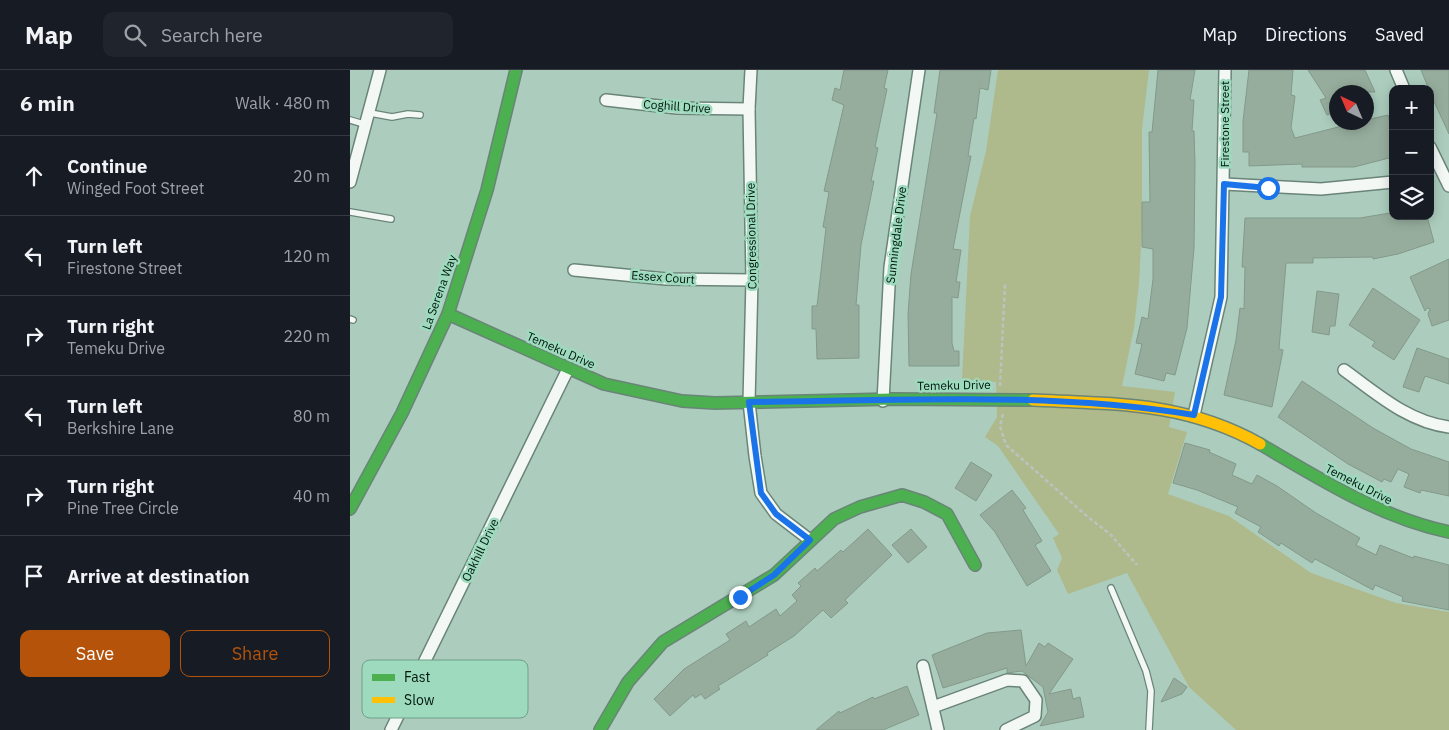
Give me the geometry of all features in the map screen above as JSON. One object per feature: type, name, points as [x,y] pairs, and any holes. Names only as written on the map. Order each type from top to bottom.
[{"type":"street","points":[[350,182],[380,70]]},
{"type":"street","name":"La Serena Way","points":[[350,509],[402,413],[448,314],[488,190],[516,70]]},
{"type":"street","name":"Congressional Drive","points":[[751,70],[749,109],[752,280],[749,402],[761,493],[776,514],[810,540]]},
{"type":"street","name":"Sunningdale Drive","points":[[883,401],[890,267],[919,70]]},
{"type":"street","name":"Firestone Street","points":[[1194,415],[1221,297],[1225,70]]},
{"type":"street","points":[[1396,70],[1402,85]]},
{"type":"street","name":"Coghill Drive","points":[[606,100],[677,108],[749,109]]},
{"type":"street","points":[[1434,163],[1449,186]]},
{"type":"street","points":[[1224,184],[1321,189],[1389,182]]},
{"type":"street","name":"Essex Court","points":[[574,270],[666,279],[752,280]]},
{"type":"street","name":"Temeku Drive","points":[[448,314],[604,384],[682,401],[883,401],[1002,398],[1145,407],[1194,415],[1220,424],[1269,448],[1360,502],[1418,526],[1449,532]]},
{"type":"street","name":"Oakhill Drive","points":[[425,660],[568,369]]},
{"type":"street","points":[[1344,370],[1401,411],[1439,426],[1449,427]]},
{"type":"street","points":[[600,730],[628,682],[663,642],[774,575],[834,519],[860,507],[902,495],[924,502],[947,514],[975,565]]},
{"type":"street","points":[[923,666],[933,707],[936,729]]},
{"type":"street","points":[[933,707],[1007,680],[1023,681],[1036,700],[1035,716],[1006,730]]},
{"type":"street","name":"Oakhill Drive","points":[[391,730],[397,718]]},
{"type":"lane","points":[[370,113],[392,117],[408,114],[420,115]]},
{"type":"lane","points":[[350,120],[366,125]]},
{"type":"lane","points":[[350,212],[392,219]]},
{"type":"lane","points":[[1111,588],[1146,671],[1151,691],[1150,730]]},
{"type":"path","points":[[1005,284],[1000,381],[1003,418],[1000,426],[1006,445],[1079,510],[1110,534],[1137,565]]},
{"type":"green space","points":[[998,70],[1149,70],[1142,129],[1142,225],[1139,284],[1134,328],[1122,386],[1175,392],[1169,427],[1187,432],[1168,494],[1229,516],[1311,573],[1396,603],[1449,612],[1449,730],[1236,730],[1189,687],[1127,573],[1068,594],[1057,570],[1062,558],[1053,538],[1059,534],[998,446],[985,437],[997,417],[996,382],[962,380],[970,216],[986,151]]},
{"type":"building","points":[[844,70],[888,70],[884,88],[887,89],[875,147],[878,148],[871,181],[874,181],[861,245],[856,305],[859,305],[859,358],[817,359],[816,329],[812,329],[812,306],[817,306],[826,228],[823,227],[829,192],[824,191],[844,105],[832,100],[835,88],[840,90]]},
{"type":"building","points":[[940,70],[991,70],[988,90],[980,88],[968,156],[971,156],[953,249],[961,250],[956,282],[960,282],[958,298],[952,297],[952,343],[954,351],[959,351],[959,366],[909,366],[908,314],[911,274],[937,113],[934,113]]},
{"type":"building","points":[[1158,70],[1195,70],[1190,100],[1194,100],[1192,131],[1194,131],[1195,163],[1194,248],[1187,328],[1175,375],[1166,373],[1164,381],[1135,374],[1142,344],[1136,343],[1142,317],[1148,319],[1153,279],[1153,249],[1142,247],[1142,202],[1150,202],[1149,132],[1152,132]]},
{"type":"building","points":[[1249,70],[1293,70],[1291,95],[1295,96],[1291,128],[1295,138],[1329,129],[1374,130],[1374,118],[1388,115],[1389,158],[1354,167],[1302,167],[1302,164],[1249,166],[1249,152],[1243,152],[1243,121]]},
{"type":"building","points":[[1308,70],[1365,70],[1372,85],[1329,85],[1329,114],[1327,115],[1320,100],[1326,98]]},
{"type":"building","points":[[1421,70],[1449,70],[1449,134],[1434,101],[1434,85],[1427,85]]},
{"type":"building","points":[[1389,213],[1389,220],[1428,220],[1434,242],[1398,254],[1373,259],[1373,257],[1313,258],[1313,263],[1286,263],[1279,349],[1283,350],[1272,407],[1224,395],[1236,340],[1240,308],[1244,309],[1245,267],[1242,267],[1245,218],[1360,218]]},
{"type":"building","points":[[1449,259],[1449,320],[1432,326],[1428,314],[1430,309],[1427,308],[1425,311],[1410,277]]},
{"type":"building","points":[[1373,288],[1420,320],[1394,360],[1372,346],[1375,342],[1349,325]]},
{"type":"building","points":[[1317,291],[1339,294],[1335,326],[1330,326],[1329,335],[1312,332]]},
{"type":"building","points":[[1417,348],[1449,359],[1449,384],[1425,376],[1419,392],[1403,387]]},
{"type":"building","points":[[1302,381],[1373,428],[1411,449],[1449,462],[1449,496],[1421,490],[1420,493],[1404,487],[1409,474],[1398,469],[1391,482],[1384,479],[1382,482],[1348,464],[1278,417]]},
{"type":"building","points":[[1185,443],[1210,450],[1209,452],[1236,464],[1232,475],[1252,484],[1257,475],[1277,486],[1316,513],[1360,538],[1356,545],[1376,555],[1380,545],[1413,558],[1414,556],[1449,565],[1449,610],[1402,601],[1403,597],[1375,585],[1373,590],[1315,559],[1312,563],[1281,543],[1279,546],[1258,532],[1261,527],[1235,513],[1238,507],[1197,490],[1173,483]]},
{"type":"building","points":[[971,462],[992,475],[976,501],[955,488]]},
{"type":"building","points":[[1012,490],[1026,508],[1023,510],[1042,541],[1035,545],[1051,571],[1027,586],[995,532],[980,515]]},
{"type":"building","points":[[868,529],[892,555],[845,600],[848,603],[831,618],[823,610],[794,636],[767,653],[768,655],[718,686],[720,689],[705,699],[701,694],[695,698],[693,695],[670,716],[654,699],[684,669],[730,640],[726,634],[746,621],[749,627],[776,609],[780,616],[797,601],[792,595],[801,586],[798,583],[815,568],[817,571],[841,550],[843,552]]},
{"type":"building","points":[[911,529],[927,547],[908,563],[892,545]]},
{"type":"building","points":[[1021,630],[1026,666],[1039,643],[1045,647],[1048,643],[1073,659],[1049,694],[1071,689],[1073,699],[1080,697],[1084,717],[1040,726],[1048,712],[1043,687],[1022,671],[1007,673],[1007,668],[943,688],[932,655],[987,633]]},
{"type":"building","points":[[1174,678],[1187,687],[1182,694],[1161,702]]},
{"type":"building","points":[[907,686],[919,715],[883,730],[816,730],[839,711],[840,713],[873,697],[874,699]]},
{"type":"traffic: fast","points":[[350,509],[402,413],[448,314],[487,190],[516,70]]},
{"type":"traffic: fast","points":[[448,314],[604,384],[682,401],[715,403],[893,399],[1033,400]]},
{"type":"traffic: fast","points":[[1260,444],[1329,484],[1375,507],[1399,517],[1449,532]]},
{"type":"traffic: fast","points":[[600,730],[628,682],[663,642],[774,575],[834,519],[860,507],[902,495],[924,502],[947,514],[975,565]]},
{"type":"traffic: slow","points":[[1033,400],[1122,405],[1177,413],[1205,420],[1232,430],[1260,444]]},
{"type":"route","points":[[740,597],[774,575],[810,540],[776,514],[761,493],[749,402],[1002,398],[1145,407],[1194,415],[1221,297],[1224,184],[1268,188]]}]
